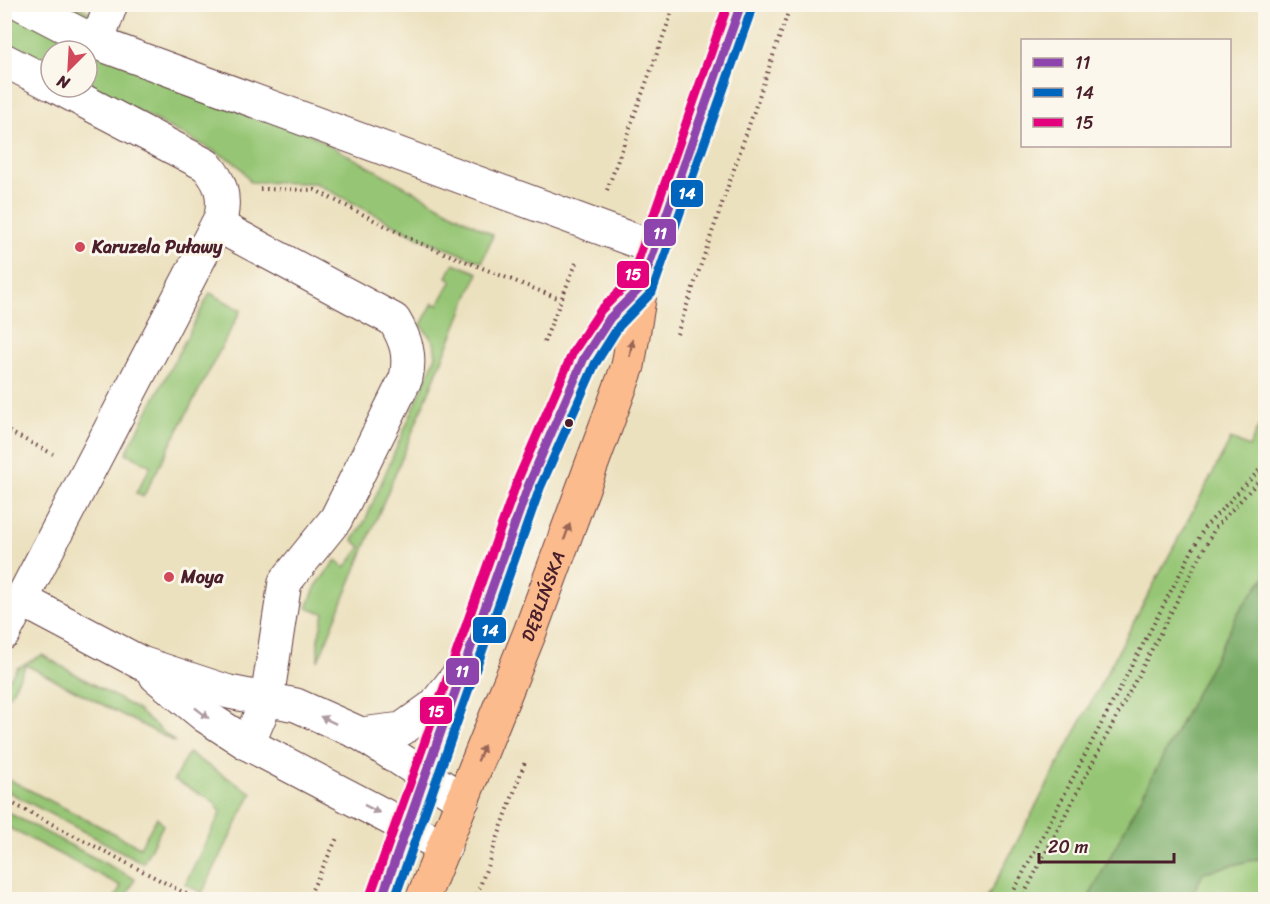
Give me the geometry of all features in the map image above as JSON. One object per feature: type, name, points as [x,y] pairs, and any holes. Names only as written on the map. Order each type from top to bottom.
[{"type":"main road","name":"DĘBLIŃSKA","points":[[422,900],[530,632],[628,366],[641,287],[741,4]]},
{"type":"main road","name":"DĘBLIŃSKA","points":[[381,900],[529,484],[584,358],[610,318],[641,287]]},
{"type":"lane","points":[[22,4],[90,39]]},
{"type":"lane","points":[[99,40],[111,4]]},
{"type":"lane","points":[[99,43],[655,248]]},
{"type":"lane","points":[[4,60],[39,78]]},
{"type":"lane","points":[[4,633],[217,225],[224,201],[217,178],[206,165],[80,99]]},
{"type":"lane","points":[[217,225],[394,320],[406,339],[410,362],[406,378],[336,519],[285,582],[267,699],[248,744]]},
{"type":"lane","points":[[22,600],[141,663],[229,692],[296,705],[361,734],[463,800]]},
{"type":"lane","points":[[141,663],[205,716],[248,744],[445,847]]},
{"type":"lane","points":[[361,734],[402,729],[434,706],[463,669]]},
{"type":"path","points":[[719,212],[791,4]]},
{"type":"path","points":[[221,189],[315,190],[417,242],[560,299]]},
{"type":"path","points":[[4,429],[88,473]]},
{"type":"path","points":[[1009,900],[1204,528],[1266,463]]},
{"type":"path","points":[[1020,900],[1215,528],[1266,473]]},
{"type":"path","points":[[4,799],[198,900]]},
{"type":"green space","points":[[4,5],[76,5],[493,235],[482,262],[420,238],[315,183],[250,182],[242,169],[231,160],[99,90],[99,39],[39,39],[39,59],[5,41]]},
{"type":"green space","points":[[454,263],[478,273],[318,661],[318,639],[324,613],[307,608],[316,586],[336,560],[345,568],[361,547],[353,540],[365,521],[436,356],[434,342],[421,325],[433,303],[438,305],[452,280],[447,277]]},
{"type":"green space","points":[[210,293],[241,310],[143,497],[136,493],[151,466],[126,453]]},
{"type":"green space","points":[[1265,413],[1265,577],[1241,608],[1088,899],[986,900],[1231,439],[1249,447]]},
{"type":"green space","points":[[1265,577],[1265,857],[1204,872],[1189,899],[1088,899],[1241,608]]},
{"type":"green space","points":[[42,655],[135,708],[175,742],[26,665],[10,695],[5,692],[5,685],[17,668]]},
{"type":"green space","points":[[188,753],[252,793],[202,893],[185,884],[221,812],[213,801],[174,780]]},
{"type":"green space","points":[[4,777],[140,847],[157,817],[163,825],[143,863],[5,790]]},
{"type":"green space","points":[[5,811],[135,879],[125,899],[114,899],[121,886],[5,826]]},
{"type":"green space","points":[[1265,857],[1265,899],[1189,900],[1204,872]]},
{"type":"transit line","name":"15","points":[[370,896],[518,479],[573,352],[601,310],[631,280],[728,4]]},
{"type":"transit line","name":"11","points":[[381,900],[529,484],[584,358],[610,318],[641,287],[741,4]]},
{"type":"transit line","name":"14","points":[[394,900],[540,488],[595,364],[619,326],[652,292],[752,8]]},
{"type":"place","name":"Karuzela Puławy","points":[[80,247]]},
{"type":"place","name":"Moya","points":[[169,577]]}]
